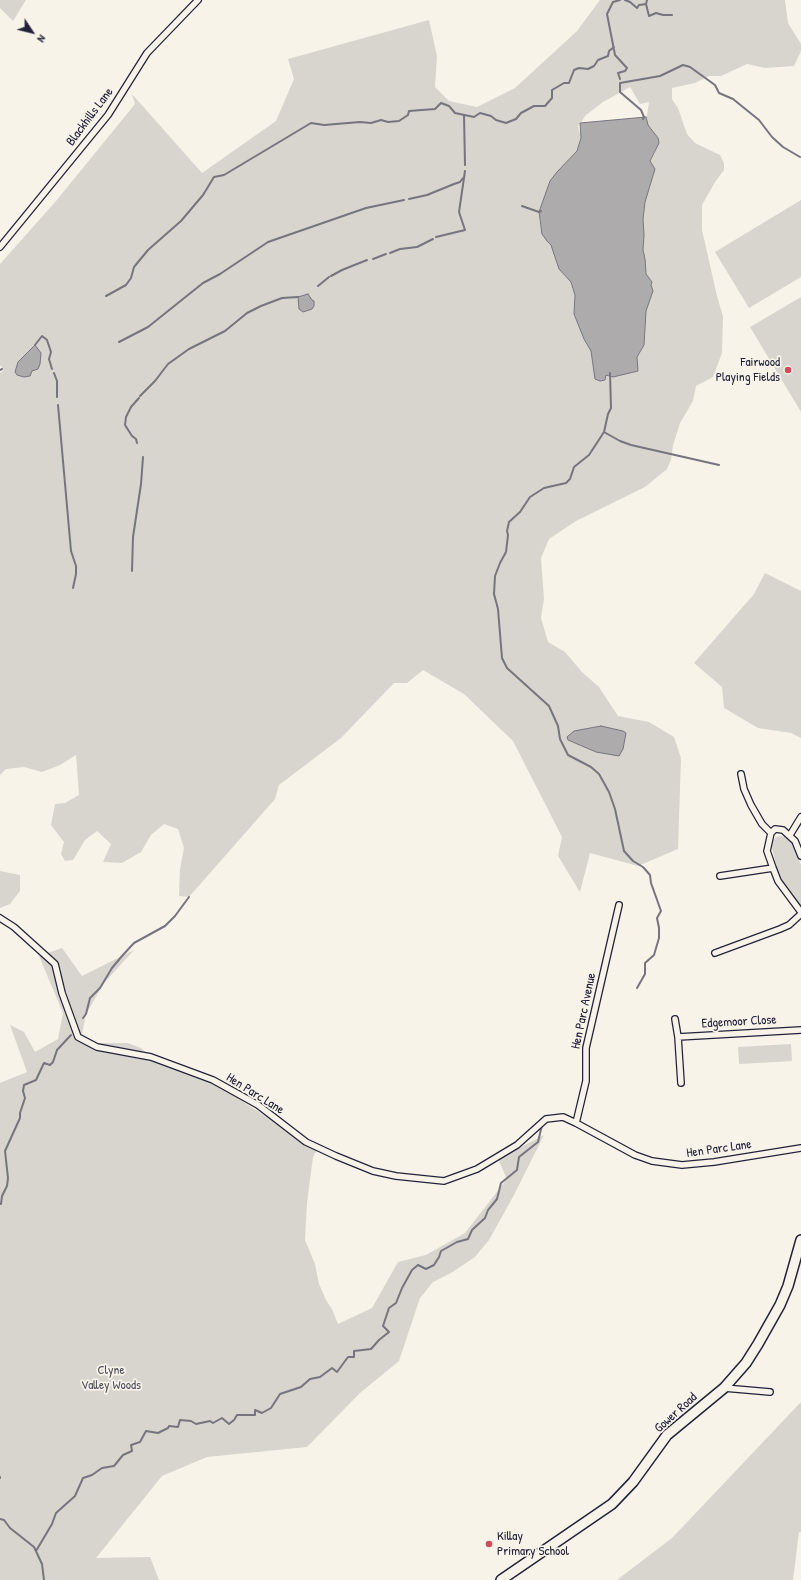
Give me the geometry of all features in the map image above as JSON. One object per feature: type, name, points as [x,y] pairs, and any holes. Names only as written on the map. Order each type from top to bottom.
[{"type":"main road","name":"Gower Road","points":[[501,1580],[612,1504],[633,1482],[667,1435],[724,1388],[746,1363],[772,1321],[788,1286],[798,1258],[801,1240]]},
{"type":"street","name":"Blackhills Lane","points":[[0,247],[108,115],[147,53],[198,0]]},
{"type":"street","points":[[741,774],[744,789],[751,805],[762,824],[771,834]]},
{"type":"street","points":[[790,835],[801,817]]},
{"type":"street","points":[[715,953],[780,929],[792,922],[801,913],[778,881],[767,851],[768,840],[775,829],[783,830],[790,835],[795,841],[801,856]]},
{"type":"street","points":[[720,876],[773,868]]},
{"type":"street","name":"Hen Parc Avenue","points":[[576,1122],[586,1081],[586,1048],[619,905]]},
{"type":"street","name":"Hen Parc Lane","points":[[0,918],[14,926],[55,964],[62,993],[78,1037],[96,1047],[151,1057],[213,1080],[258,1105],[306,1142],[373,1171],[396,1176],[444,1182],[477,1169],[517,1145],[546,1119],[563,1117],[576,1122],[635,1155],[652,1161],[682,1165],[714,1162],[801,1148]]},
{"type":"street","points":[[675,1020],[678,1037],[681,1083]]},
{"type":"street","name":"Edgemoor Close","points":[[678,1037],[801,1030]]},
{"type":"street","points":[[724,1388],[770,1392]]},
{"type":"green space","points":[[0,0],[26,0],[13,21],[0,8]]},
{"type":"green space","points":[[600,0],[785,0],[788,23],[801,44],[801,51],[794,66],[765,68],[747,64],[721,76],[709,76],[695,83],[672,88],[672,99],[678,108],[687,134],[695,143],[720,155],[724,163],[724,170],[715,182],[702,205],[702,230],[723,316],[722,353],[713,377],[696,386],[693,401],[680,423],[673,445],[671,460],[667,469],[645,487],[576,521],[549,539],[541,558],[544,599],[541,618],[548,642],[565,652],[582,672],[599,687],[618,716],[649,722],[674,737],[681,758],[678,849],[638,866],[590,853],[580,892],[558,856],[562,837],[513,741],[464,694],[423,670],[407,683],[394,683],[341,738],[279,785],[275,799],[189,897],[179,896],[180,869],[184,848],[178,829],[164,824],[151,835],[141,852],[122,863],[103,862],[111,844],[97,831],[85,840],[73,860],[65,861],[61,854],[64,842],[51,825],[55,804],[65,803],[79,795],[76,755],[60,765],[42,772],[24,767],[6,769],[0,775],[0,373],[4,370],[0,365],[0,264],[56,201],[135,104],[132,94],[202,173],[276,121],[294,79],[288,59],[429,20],[437,56],[435,87],[449,101],[477,107],[515,88],[577,31]],"holes":[[[630,87],[640,104],[649,102],[646,121],[658,138],[655,153],[650,161],[655,169],[645,202],[643,219],[643,250],[646,274],[652,282],[651,285],[653,291],[646,311],[644,345],[637,357],[623,374],[613,377],[606,375],[595,379],[591,351],[584,339],[574,314],[575,295],[571,282],[559,269],[551,245],[540,225],[539,212],[545,198],[569,159],[577,151],[581,138],[578,126],[586,115],[603,102]]]},
{"type":"green space","points":[[801,200],[801,277],[749,308],[715,252]]},
{"type":"green space","name":"Fairwood Playing Fields","points":[[801,297],[801,412],[750,327]]},
{"type":"green space","points":[[765,573],[801,591],[801,738],[791,733],[758,728],[724,708],[722,687],[694,663],[754,594]]},
{"type":"green space","points":[[776,837],[786,837],[791,841],[801,865],[801,908],[778,874],[772,848],[773,841]]},
{"type":"green space","points":[[0,871],[20,875],[20,891],[10,904],[0,908]]},
{"type":"green space","name":"Clyne Valley Woods","points":[[62,948],[82,976],[134,950],[104,983],[86,1014],[82,1034],[98,1043],[128,1043],[141,1048],[145,1052],[121,1049],[117,1053],[161,1063],[222,1088],[279,1125],[299,1140],[317,1150],[313,1157],[307,1203],[305,1240],[315,1264],[319,1284],[338,1324],[372,1308],[398,1262],[426,1255],[465,1233],[507,1179],[498,1159],[544,1135],[514,1195],[489,1240],[475,1257],[451,1273],[433,1282],[420,1298],[399,1361],[360,1393],[307,1447],[207,1457],[162,1476],[96,1558],[150,1557],[159,1580],[0,1580],[0,1083],[27,1072],[10,1025],[24,1032],[35,1052],[58,1039],[63,1013],[39,956]]},
{"type":"green space","points":[[791,1044],[792,1061],[739,1064],[738,1047]]},
{"type":"green space","points":[[800,1403],[801,1532],[799,1532],[793,1580],[617,1580],[672,1538]]},
{"type":"shaded area","points":[[646,117],[648,125],[658,138],[659,143],[650,161],[655,169],[645,202],[643,219],[643,250],[646,274],[652,282],[651,285],[653,291],[646,311],[644,345],[637,357],[638,371],[613,377],[606,375],[605,380],[600,381],[595,379],[591,351],[584,339],[574,314],[575,295],[571,282],[559,269],[551,245],[542,234],[539,212],[550,181],[577,151],[581,138],[580,123]]},
{"type":"shaded area","points":[[308,294],[314,301],[314,306],[312,309],[303,312],[299,309],[298,297]]},
{"type":"shaded area","points":[[35,345],[41,353],[38,369],[32,371],[30,376],[24,377],[17,375],[15,372],[18,362]]},
{"type":"shaded area","points":[[601,726],[626,733],[623,749],[619,756],[596,752],[568,740],[567,737],[574,731]]},
{"type":"waterway","points":[[620,0],[613,2],[607,14],[615,55],[627,68],[625,71],[618,73],[620,79]]},
{"type":"waterway","points":[[625,0],[637,8],[639,5],[646,4],[647,0]]},
{"type":"waterway","points":[[646,4],[649,16],[656,13],[672,15]]},
{"type":"waterway","points":[[106,296],[126,285],[131,278],[134,267],[148,250],[181,221],[203,195],[214,177],[224,175],[311,123],[324,125],[360,122],[371,123],[381,120],[388,122],[399,121],[408,115],[409,111],[435,109],[441,103],[449,106],[455,113],[474,117],[480,113],[506,123],[516,119],[521,113],[534,106],[545,106],[552,98],[552,90],[564,83],[569,83],[574,70],[579,68],[588,69],[594,66],[598,60],[608,56],[609,51],[614,47]]},
{"type":"waterway","points":[[643,119],[644,117],[641,110],[620,92],[620,83],[660,76],[683,65],[690,67],[715,85],[719,93],[733,99],[759,120],[772,137],[783,147],[800,157]]},
{"type":"waterway","points":[[464,115],[465,165]]},
{"type":"waterway","points":[[436,237],[465,230],[459,212],[465,171]]},
{"type":"waterway","points":[[409,199],[427,195],[460,182],[463,178]]},
{"type":"waterway","points":[[119,342],[148,327],[203,283],[220,274],[268,242],[366,208],[404,200]]},
{"type":"waterway","points":[[522,206],[539,212],[541,211]]},
{"type":"waterway","points":[[390,253],[400,249],[417,247],[433,239]]},
{"type":"waterway","points":[[373,259],[386,254]]},
{"type":"waterway","points":[[331,276],[367,260]]},
{"type":"waterway","points":[[318,286],[329,277]]},
{"type":"waterway","points":[[140,396],[155,381],[168,364],[189,349],[225,331],[247,313],[261,306],[282,298],[298,297]]},
{"type":"waterway","points":[[35,345],[42,336],[47,340],[51,352],[49,359],[52,369]]},
{"type":"waterway","points":[[54,373],[57,381],[57,397]]},
{"type":"waterway","points":[[610,373],[611,408],[604,432],[589,455],[574,467],[570,479],[566,483],[544,488],[530,497],[520,512],[509,522],[506,552],[495,576],[494,594],[498,609],[502,658],[507,668],[549,706],[558,726],[560,739],[568,755],[591,767],[599,774],[609,792],[615,809],[624,851],[633,861],[643,867],[650,875],[651,883],[661,911],[657,918],[659,938],[654,955],[645,963],[645,974],[637,988]]},
{"type":"waterway","points":[[137,443],[136,439],[132,436],[125,425],[126,417],[131,407],[139,398]]},
{"type":"waterway","points":[[58,405],[71,551],[76,566],[73,588]]},
{"type":"waterway","points":[[604,432],[631,445],[719,465]]},
{"type":"waterway","points":[[132,571],[133,537],[141,484],[143,457]]},
{"type":"waterway","points":[[83,1018],[86,1014],[90,998],[100,988],[112,968],[122,956],[134,943],[165,926],[175,916],[189,897]]},
{"type":"waterway","points":[[0,1204],[7,1186],[8,1178],[5,1151],[20,1118],[20,1113],[25,1098],[23,1091],[24,1085],[36,1080],[44,1063],[50,1065],[53,1062],[57,1050],[71,1035]]},
{"type":"waterway","points":[[36,1551],[52,1524],[56,1513],[75,1496],[83,1478],[92,1475],[102,1468],[114,1466],[123,1455],[132,1451],[131,1445],[140,1442],[146,1431],[158,1433],[169,1426],[178,1427],[180,1420],[191,1421],[196,1424],[210,1421],[213,1423],[222,1418],[229,1424],[237,1415],[255,1415],[255,1410],[262,1413],[271,1408],[280,1394],[301,1387],[310,1379],[320,1377],[332,1368],[337,1372],[348,1357],[354,1357],[354,1351],[371,1349],[389,1332],[383,1326],[389,1308],[396,1303],[412,1270],[418,1265],[426,1269],[434,1265],[441,1251],[457,1242],[468,1239],[472,1230],[485,1218],[488,1210],[497,1199],[501,1183],[517,1170],[519,1157],[538,1142],[542,1125]]},
{"type":"waterway","points":[[0,1519],[4,1520],[10,1528],[34,1547],[42,1564],[44,1580]]},
{"type":"place","name":"Fairwood Playing Fields","points":[[788,370]]},
{"type":"place","name":"Killay Primary School","points":[[489,1544]]}]
